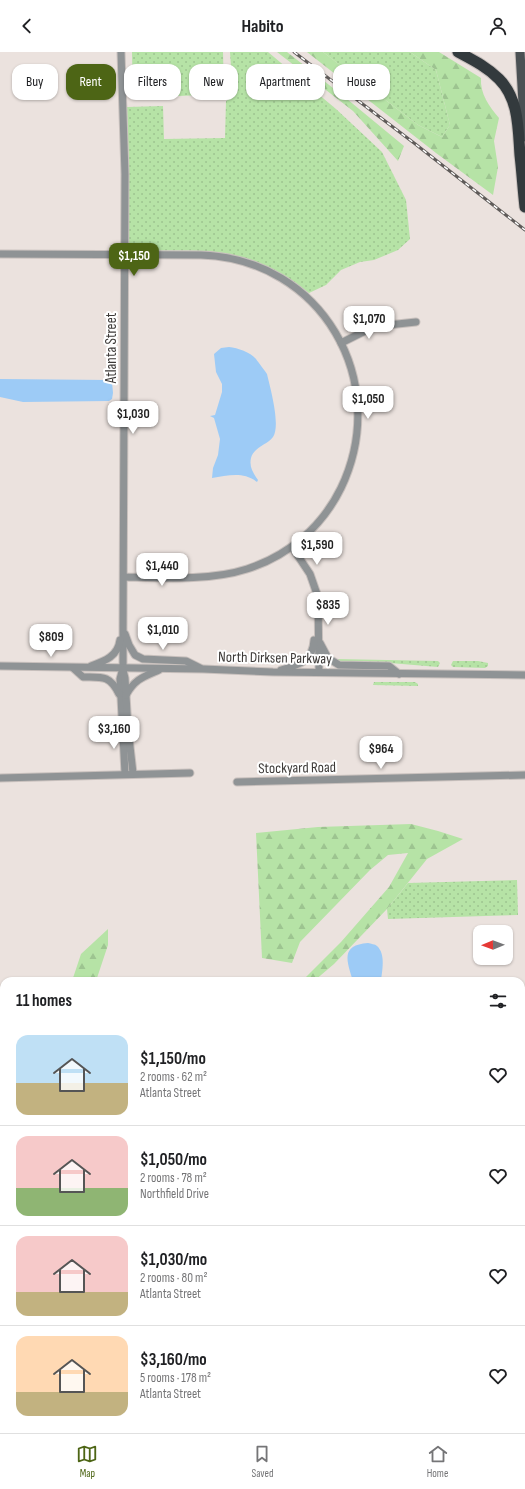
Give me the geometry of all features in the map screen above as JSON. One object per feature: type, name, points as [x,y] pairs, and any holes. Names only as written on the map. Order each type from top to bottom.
[{"type":"highway","points":[[458,52],[484,66],[493,73],[510,94],[517,118],[525,207]]},
{"type":"main road","points":[[520,52],[525,137]]},
{"type":"street","name":"Atlanta Street","points":[[121,52],[125,168],[125,255],[124,618],[123,668],[120,679],[124,696],[133,773]]},
{"type":"street","points":[[0,254],[219,256],[242,262],[265,270],[283,280],[305,297],[324,316],[341,343],[352,368],[357,394],[358,416],[356,447],[346,476],[332,505],[314,528],[286,552],[255,566],[224,575],[201,577],[124,577]]},
{"type":"street","points":[[341,343],[369,329],[379,326],[393,323],[416,322]]},
{"type":"street","points":[[292,547],[306,567],[318,598],[319,672]]},
{"type":"street","points":[[273,672],[299,664],[309,657],[314,648],[315,626],[318,614]]},
{"type":"street","points":[[88,668],[108,659],[118,650],[120,642],[120,629],[124,618]]},
{"type":"street","points":[[123,628],[129,645],[137,656],[149,661],[186,661],[203,669]]},
{"type":"street","points":[[318,639],[325,654],[331,661],[339,665],[389,666],[400,674]]},
{"type":"street","name":"North Dirksen Parkway","points":[[0,666],[203,669],[273,672],[525,675]]},
{"type":"street","points":[[73,668],[83,677],[102,677],[110,680],[124,696],[134,682],[162,669]]},
{"type":"street","name":"Atlanta Street","points":[[124,696],[125,773]]},
{"type":"street","points":[[0,778],[125,773],[190,773]]},
{"type":"street","name":"Stockyard Road","points":[[237,782],[525,775]]},
{"type":"green space","points":[[132,52],[223,52],[223,64],[189,64],[189,96],[181,96],[181,64],[132,64]]},
{"type":"green space","points":[[230,52],[268,52],[282,64],[246,64],[246,100],[325,100],[382,152],[406,200],[410,239],[398,250],[374,260],[360,262],[341,270],[326,285],[309,293],[275,271],[251,260],[225,254],[202,251],[135,250],[130,247],[127,107],[163,106],[164,139],[225,138],[226,101],[238,100],[238,64],[231,64]]},
{"type":"green space","points":[[277,52],[287,52],[302,64],[292,64]]},
{"type":"green space","points":[[307,52],[323,52],[339,64],[333,64],[333,72],[325,66],[325,64],[322,64]]},
{"type":"green space","points":[[323,52],[410,52],[436,70],[450,125],[442,137],[418,125],[385,100],[390,100],[390,64],[339,64]]},
{"type":"green space","points":[[410,52],[439,52],[481,78],[484,95],[499,118],[494,141],[498,167],[493,195],[368,100],[385,100],[418,125],[442,137],[450,125],[436,70]]},
{"type":"green space","points":[[325,82],[333,88],[333,95],[325,89]]},
{"type":"green space","points":[[339,100],[348,100],[404,146],[398,161],[353,111]]},
{"type":"green space","points":[[336,659],[438,661],[440,663],[438,667],[390,663],[339,662]]},
{"type":"green space","points":[[453,661],[478,661],[488,663],[488,666],[485,668],[453,667],[451,665]]},
{"type":"green space","points":[[374,682],[415,682],[418,686],[373,685]]},
{"type":"green space","points":[[411,824],[463,839],[427,859],[387,909],[334,964],[319,977],[306,977],[341,942],[389,887],[408,853],[388,855],[370,870],[300,942],[292,963],[262,958],[256,833],[318,827]]},
{"type":"green space","points":[[517,880],[518,915],[388,919],[387,909],[408,883]]},
{"type":"green space","points":[[108,929],[108,945],[97,977],[73,977],[81,954]]},
{"type":"water","points":[[229,347],[251,354],[256,359],[267,374],[272,396],[276,424],[273,437],[255,451],[251,458],[251,467],[258,480],[257,482],[241,475],[229,475],[212,478],[213,468],[218,455],[220,439],[214,418],[210,416],[215,415],[222,392],[222,384],[216,372],[214,354],[221,348]]},
{"type":"water","points":[[0,379],[109,380],[112,382],[113,393],[112,399],[109,401],[23,402],[0,397]]},
{"type":"water","points":[[368,943],[376,945],[380,949],[383,963],[381,977],[352,977],[348,955],[349,951],[353,947],[359,944]]},
{"type":"railway","points":[[294,52],[525,230]]}]
